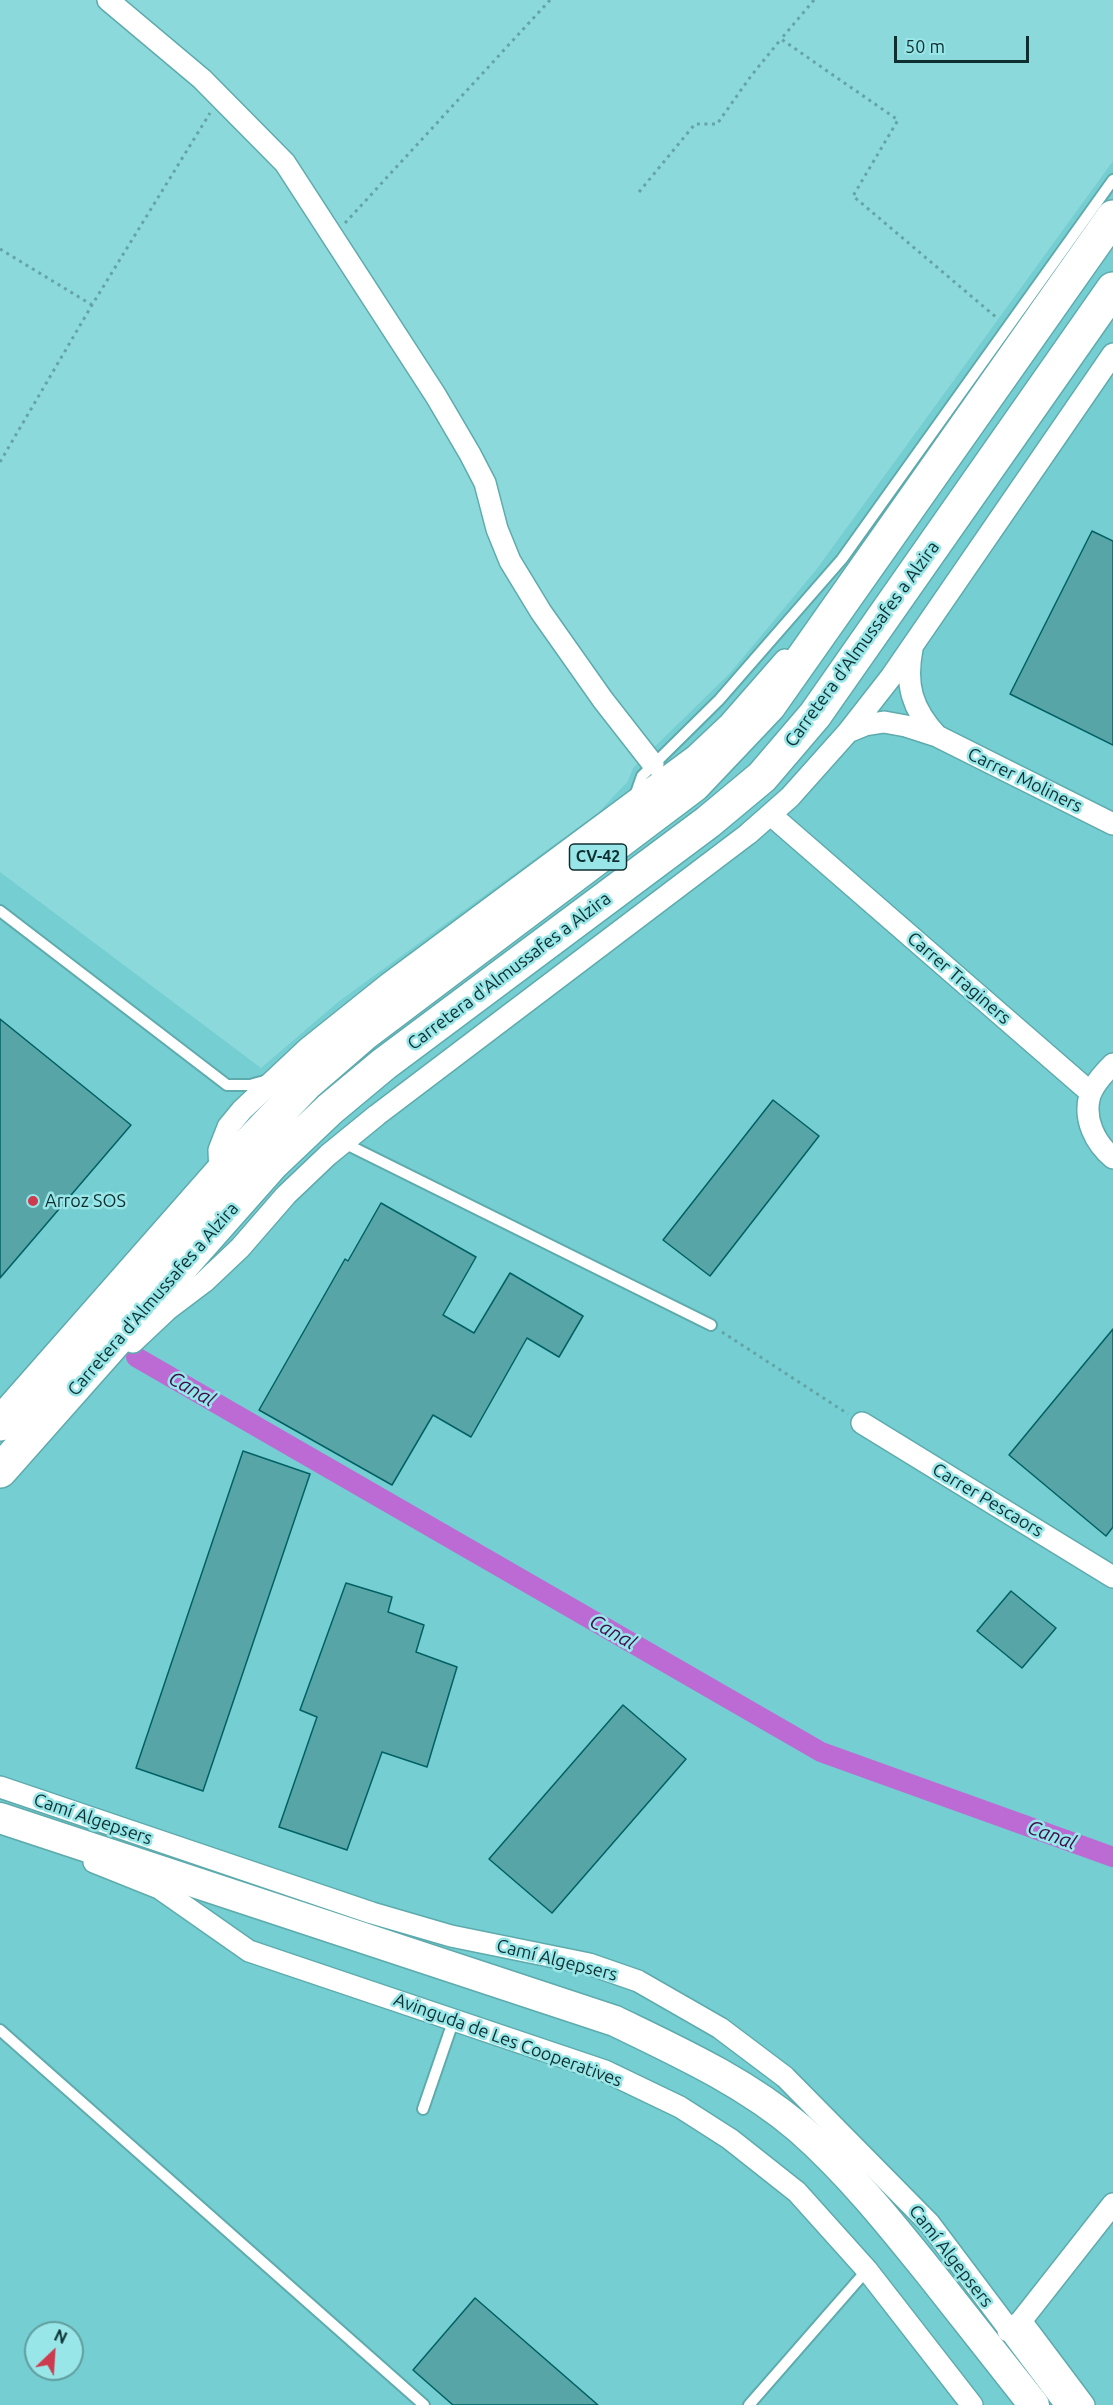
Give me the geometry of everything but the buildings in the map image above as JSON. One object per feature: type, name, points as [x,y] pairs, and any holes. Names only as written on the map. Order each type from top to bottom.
[{"type":"main road","name":"Carretera d'Almussafes a Alzira","points":[[0,1424],[220,1174],[306,1084],[365,1033],[694,785],[770,706],[1113,217]]},
{"type":"main road","name":"Carretera d'Almussafes a Alzira","points":[[4,1467],[272,1164],[330,1109],[384,1064],[708,822],[762,777],[815,715],[1113,289]]},
{"type":"main road","points":[[0,1818],[615,2021],[738,2084],[798,2128],[853,2181],[903,2239],[1034,2405]]},
{"type":"street","points":[[108,0],[202,79],[285,163],[334,236],[470,454],[485,483],[497,529],[510,561],[548,622],[603,700],[653,764]]},
{"type":"street","name":"Carretera d'Almussafes a Alzira","points":[[4,1467],[62,1419],[136,1338],[167,1310],[204,1282],[240,1248],[286,1195],[328,1155],[377,1115],[639,919],[771,815],[848,732],[891,677],[1113,354]]},
{"type":"street","name":"Carretera d'Almussafes a Alzira","points":[[220,1174],[219,1150],[228,1127],[242,1110],[308,1048],[388,984],[695,756],[729,724],[781,665],[832,600],[855,583]]},
{"type":"street","name":"Carrer Moliners","points":[[913,643],[908,668],[913,700],[924,722],[937,736]]},
{"type":"street","name":"Carrer Moliners","points":[[848,732],[865,725],[884,722],[937,736],[1113,824]]},
{"type":"street","name":"Carrer Traginers","points":[[771,815],[1091,1093]]},
{"type":"street","points":[[1113,1064],[1091,1093],[1088,1110],[1092,1131],[1103,1150],[1113,1158]]},
{"type":"street","name":"Carrer Pescaors","points":[[862,1423],[1113,1577]]},
{"type":"street","name":"Camí Algepsers","points":[[0,1787],[372,1913],[451,1936],[589,1964],[638,1981],[720,2028],[785,2077],[929,2223],[1084,2405]]},
{"type":"street","name":"Avinguda de Les Cooperatives","points":[[59,1837],[99,1866],[159,1888],[249,1951],[605,2071],[680,2107],[730,2139],[796,2192],[867,2270],[972,2405]]},
{"type":"street","points":[[1015,2326],[1113,2204]]},
{"type":"street","name":"Camí Algepsers","points":[[1015,2326],[1066,2405]]},
{"type":"lane","points":[[633,804],[642,776],[719,700],[842,559],[1113,180]]},
{"type":"lane","points":[[0,910],[227,1084],[250,1085],[280,1076]]},
{"type":"lane","points":[[344,1143],[711,1325]]},
{"type":"lane","points":[[423,2109],[454,2019]]},
{"type":"lane","points":[[0,2030],[424,2405]]},
{"type":"lane","points":[[749,2405],[867,2270]]},
{"type":"path","points":[[334,236],[550,0]]},
{"type":"path","points":[[639,192],[695,124],[717,124],[751,76],[813,0]]},
{"type":"path","points":[[781,39],[898,120],[853,196],[1008,327]]},
{"type":"path","points":[[0,462],[92,304],[219,98]]},
{"type":"path","points":[[0,249],[92,304]]},
{"type":"path","points":[[711,1325],[862,1423]]},
{"type":"shaded area","points":[[1113,161],[1113,2405],[0,2405],[0,872],[261,1068],[338,1002],[599,812],[628,781],[633,768],[730,673],[816,570]]},
{"type":"waterway","name":"Canal","points":[[136,1357],[821,1752],[1113,1857]]},
{"type":"place","name":"Arroz SOS","points":[[33,1201]]}]
